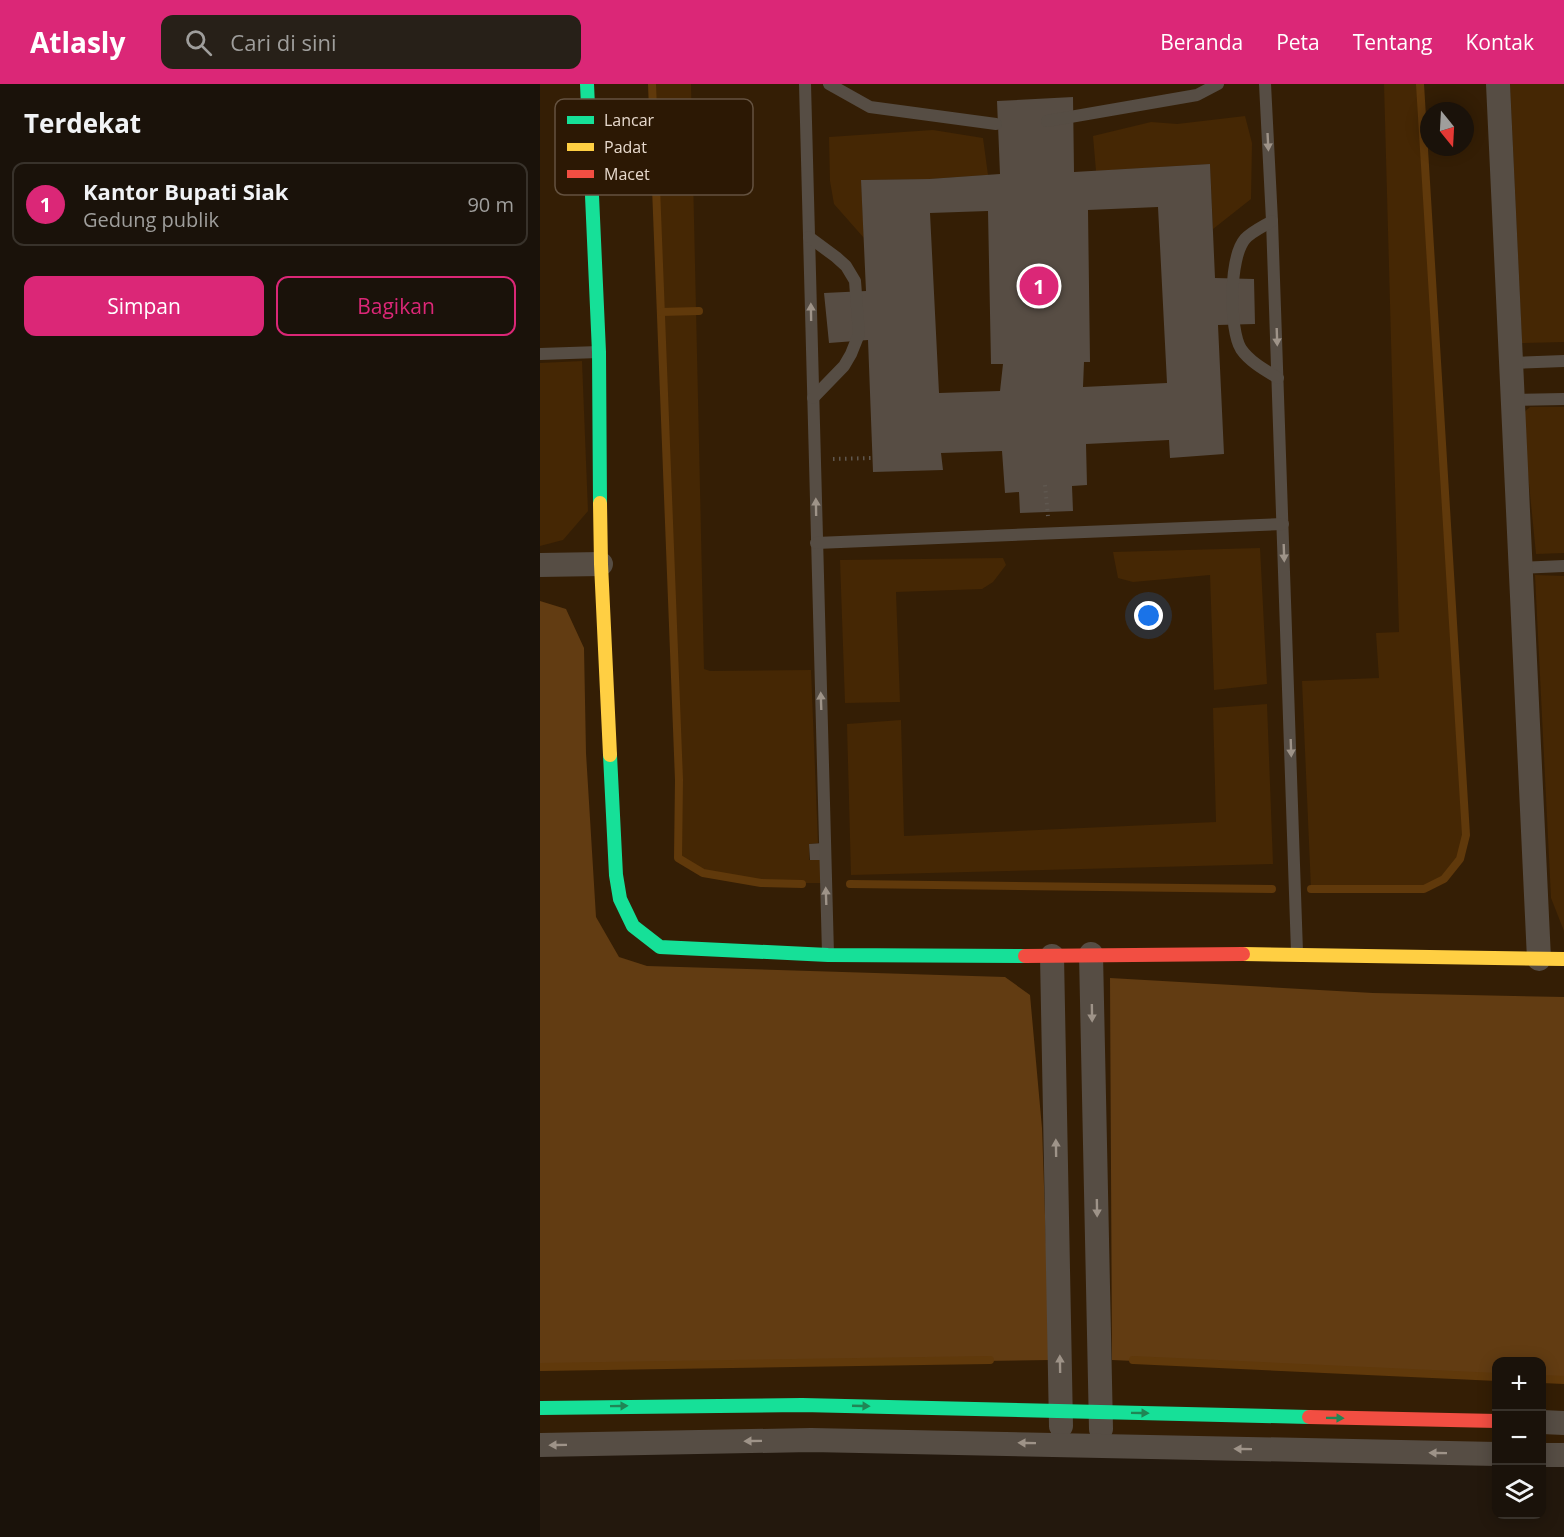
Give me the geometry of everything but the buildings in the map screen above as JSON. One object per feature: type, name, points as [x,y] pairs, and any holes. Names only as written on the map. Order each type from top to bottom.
[{"type":"street","points":[[587,84],[588,99]]},
{"type":"street","points":[[1498,84],[1539,959]]},
{"type":"street","points":[[592,195],[599,352],[601,564],[616,875],[619,899],[630,922],[641,937],[660,947],[828,955],[1298,954],[1564,959]]},
{"type":"street","points":[[540,564],[601,564]]},
{"type":"street","points":[[1091,954],[1101,1446]]},
{"type":"street","points":[[1052,956],[1061,1444]]},
{"type":"street","points":[[540,1408],[802,1405],[1492,1421]]},
{"type":"street","points":[[1546,1422],[1564,1423]]},
{"type":"street","points":[[540,1445],[811,1440],[1492,1454]]},
{"type":"street","points":[[1546,1455],[1564,1455]]},
{"type":"lane","points":[[805,84],[828,955]]},
{"type":"lane","points":[[829,84],[870,107],[996,124]]},
{"type":"lane","points":[[1047,121],[1197,95],[1218,84]]},
{"type":"lane","points":[[1265,84],[1278,378],[1298,954]]},
{"type":"lane","points":[[1272,221],[1245,240],[1237,258],[1234,276],[1233,328],[1241,349],[1253,362],[1278,378]]},
{"type":"lane","points":[[809,237],[846,266],[855,281],[859,334],[843,366],[813,398]]},
{"type":"lane","points":[[540,354],[599,352]]},
{"type":"lane","points":[[1510,363],[1564,361]]},
{"type":"lane","points":[[1512,400],[1564,399]]},
{"type":"lane","points":[[816,543],[1283,524]]},
{"type":"lane","points":[[1520,568],[1564,566]]},
{"type":"path","points":[[814,460],[873,458]]},
{"type":"path","points":[[1046,485],[1048,516]]},
{"type":"shaded area","points":[[540,84],[1564,84],[1564,1455],[1546,1455],[1546,1357],[1492,1357],[1492,1454],[1101,1446],[540,1453]]},
{"type":"shaded area","points":[[652,84],[691,84],[691,99],[653,99]]},
{"type":"shaded area","points":[[1384,84],[1420,84],[1420,156],[1424,156],[1466,835],[1460,859],[1444,879],[1424,889],[1311,889],[1302,681],[1379,678],[1376,633],[1399,632]]},
{"type":"shaded area","points":[[1510,84],[1564,84],[1564,342],[1522,343]]},
{"type":"shaded area","points":[[1245,116],[1252,143],[1251,199],[1213,229],[1210,164],[1096,171],[1093,136],[1151,122],[1177,124]]},
{"type":"shaded area","points":[[933,130],[983,138],[988,175],[861,180],[864,238],[834,204],[830,181],[829,137]]},
{"type":"shaded area","points":[[656,195],[693,195],[704,669],[710,671],[811,670],[818,843],[809,844],[809,860],[823,860],[822,883],[761,883],[703,873],[678,858],[679,780]]},
{"type":"shaded area","points":[[582,361],[588,511],[563,540],[540,546],[540,363]]},
{"type":"shaded area","points":[[1530,407],[1564,407],[1564,553],[1536,554],[1522,414]]},
{"type":"shaded area","points":[[1260,548],[1267,684],[1214,690],[1210,575],[1133,582],[1118,578],[1113,552]]},
{"type":"shaded area","points":[[1003,558],[1006,565],[993,582],[982,589],[896,592],[900,702],[845,703],[840,560]]},
{"type":"shaded area","points":[[1535,575],[1564,576],[1564,931],[1551,898]]},
{"type":"shaded area","points":[[540,601],[566,609],[584,648],[586,753],[596,917],[619,957],[647,966],[1005,977],[1030,995],[1042,1128],[1050,1360],[540,1367]]},
{"type":"shaded area","points":[[1267,704],[1273,864],[851,875],[847,724],[901,720],[904,836],[1216,822],[1213,708]]},
{"type":"shaded area","points":[[1110,978],[1373,993],[1564,997],[1564,1380],[1546,1379],[1546,1357],[1492,1357],[1492,1377],[1112,1360]]},
{"type":"waterway","points":[[652,84],[653,99]]},
{"type":"waterway","points":[[1311,889],[1424,889],[1444,879],[1460,859],[1466,835],[1420,84]]},
{"type":"waterway","points":[[656,195],[679,780],[678,858],[703,873],[761,883],[802,884]]},
{"type":"waterway","points":[[661,312],[699,311]]},
{"type":"waterway","points":[[850,884],[1272,889]]},
{"type":"waterway","points":[[540,1367],[990,1360]]},
{"type":"waterway","points":[[1133,1360],[1492,1377]]},
{"type":"waterway","points":[[1546,1379],[1564,1380]]},
{"type":"traffic: fast","points":[[587,84],[588,99]]},
{"type":"traffic: fast","points":[[592,195],[599,352],[600,503]]},
{"type":"traffic: fast","points":[[610,755],[616,875],[620,899],[633,926],[660,947],[828,955],[1025,956]]},
{"type":"traffic: fast","points":[[540,1408],[802,1405],[1309,1417]]},
{"type":"traffic: slow","points":[[600,503],[610,755]]},
{"type":"traffic: slow","points":[[1243,954],[1564,959]]},
{"type":"traffic: jam","points":[[1025,956],[1243,954]]},
{"type":"traffic: jam","points":[[1309,1417],[1492,1421]]},
{"type":"place","name":"Kantor Bupati Siak","points":[[1039,286]]}]
